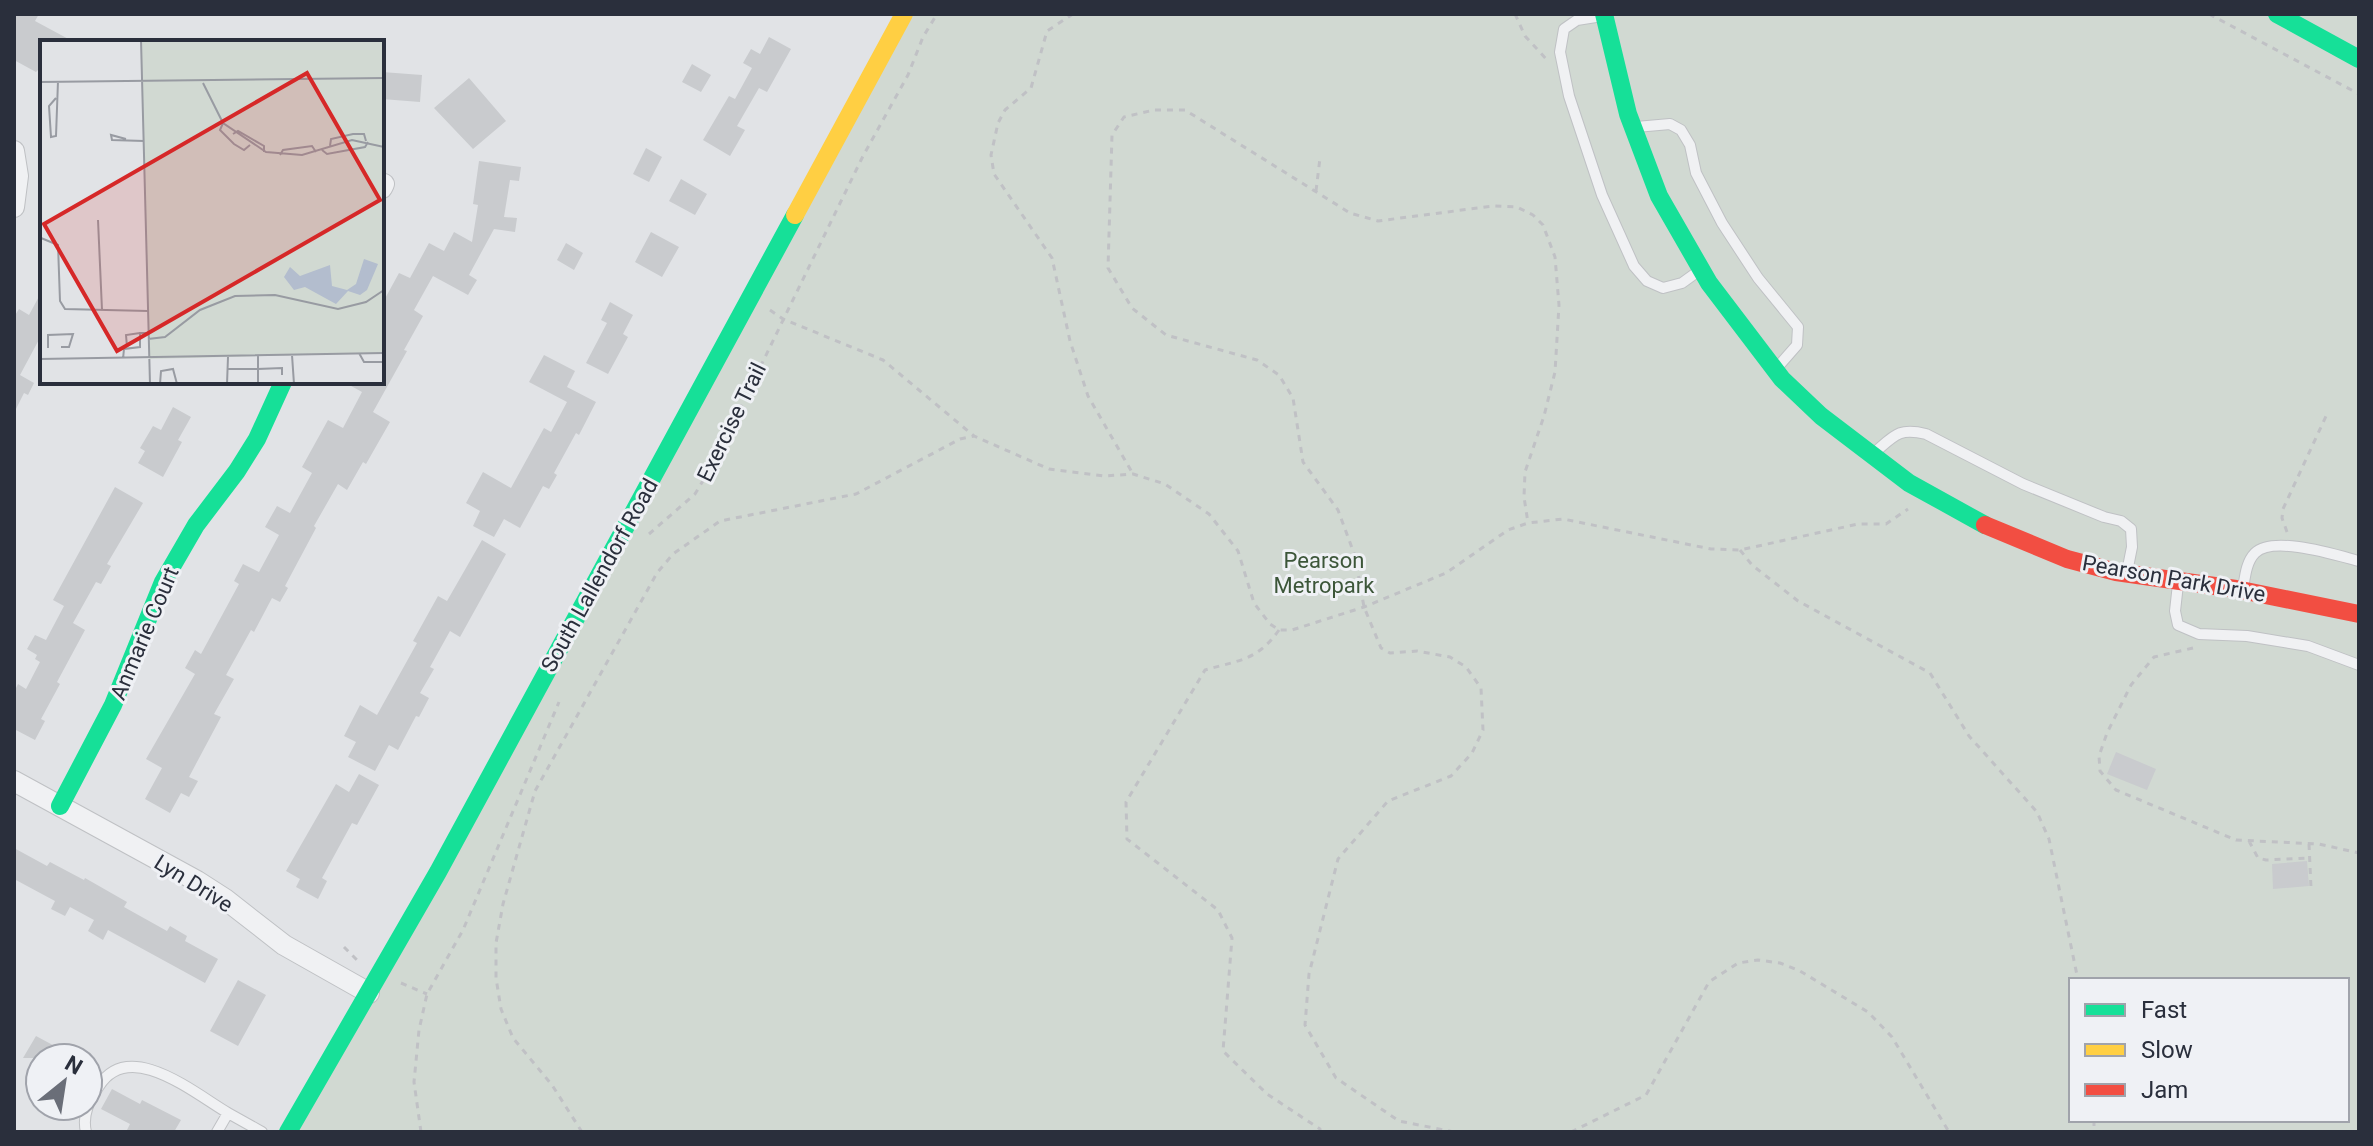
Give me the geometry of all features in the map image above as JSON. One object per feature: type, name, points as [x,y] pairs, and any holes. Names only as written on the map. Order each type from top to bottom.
[{"type":"street","name":"South Lallendorf Road","points":[[288,1132],[369,993],[904,14]]},
{"type":"street","points":[[2277,14],[2359,59]]},
{"type":"street","name":"Pearson Park Drive","points":[[1604,15],[1633,127],[1659,196],[1701,269],[1775,370],[1821,416],[1925,492],[2019,541],[2067,559],[2127,574],[2243,591],[2359,614]]},
{"type":"street","points":[[14,151],[18,170],[14,207]]},
{"type":"street","name":"Anmarie Court","points":[[60,806],[113,705],[163,582],[196,525],[257,439],[282,384]]},
{"type":"street","name":"Lyn Drive","points":[[14,781],[197,881],[284,945],[369,993]]},
{"type":"lane","points":[[1604,15],[1577,20],[1564,29],[1560,52],[1569,96],[1602,195],[1634,266],[1647,281],[1663,288],[1682,283],[1701,269]]},
{"type":"lane","points":[[1633,127],[1670,124],[1681,130],[1690,145],[1696,173],[1722,223],[1758,278],[1798,327],[1797,345],[1775,370]]},
{"type":"lane","points":[[1872,455],[1901,431],[1911,430],[1926,434],[2023,484],[2121,521],[2131,529],[2132,547],[2127,574]]},
{"type":"lane","points":[[2243,591],[2249,560],[2256,551],[2273,545],[2359,561]]},
{"type":"lane","points":[[2178,582],[2175,611],[2178,625],[2188,631],[2308,646],[2359,665]]},
{"type":"lane","points":[[86,1132],[84,1117],[97,1089],[112,1071],[130,1065],[158,1072],[262,1132]]},
{"type":"lane","points":[[217,1132],[228,1113]]},
{"type":"path","name":"Exercise Trail","points":[[647,536],[695,494],[713,464],[937,14]]},
{"type":"path","points":[[1073,14],[1047,31],[1031,88],[1005,110],[998,123],[991,155],[994,174],[1052,258],[1070,341],[1088,396],[1133,474]]},
{"type":"path","points":[[1515,14],[1525,36],[1542,57],[1564,75]]},
{"type":"path","points":[[2209,14],[2359,94]]},
{"type":"path","points":[[1454,1132],[1399,1121],[1336,1078],[1305,1025],[1309,974],[1338,859],[1388,801],[1451,776],[1472,753],[1483,730],[1481,688],[1466,667],[1450,657],[1435,653],[1390,653],[1381,648],[1364,607],[1355,556],[1347,533],[1338,510],[1303,462],[1293,398],[1279,375],[1257,360],[1166,335],[1132,308],[1108,268],[1112,135],[1124,117],[1154,110],[1185,110],[1350,213],[1378,221],[1493,206],[1517,207],[1533,215],[1543,225],[1555,257],[1559,305],[1555,372],[1525,472],[1524,497],[1528,523]]},
{"type":"path","points":[[1316,191],[1320,158]]},
{"type":"path","points":[[751,296],[783,319],[883,360],[974,436],[1049,469],[1105,476],[1133,474],[1165,484],[1209,514],[1238,551],[1254,603],[1270,624],[1279,630],[1292,630],[1364,607],[1446,573],[1508,530],[1528,523],[1563,519],[1711,549],[1740,550],[1858,524],[1886,524],[1919,501],[1925,492]]},
{"type":"path","points":[[2290,547],[2282,518],[2283,509],[2327,414]]},
{"type":"path","points":[[582,1132],[552,1085],[513,1038],[501,1009],[496,978],[496,943],[503,904],[535,791],[657,573],[673,554],[720,521],[856,494],[960,439],[974,436]]},
{"type":"path","points":[[1740,550],[1752,565],[1798,601],[1930,673],[1969,736],[2037,812],[2049,839],[2078,978]]},
{"type":"path","points":[[1279,630],[1256,655],[1205,670],[1126,802],[1127,839],[1218,910],[1232,938],[1223,1051],[1267,1094],[1320,1129],[1320,1132]]},
{"type":"path","points":[[2221,635],[2203,646],[2154,657],[2131,685],[2107,733],[2099,756],[2100,771],[2116,790],[2236,840],[2309,844],[2359,853]]},
{"type":"path","points":[[421,1132],[414,1082],[419,1030],[427,994],[463,930],[562,696]]},
{"type":"path","points":[[2249,841],[2258,858],[2308,858]]},
{"type":"path","points":[[2309,844],[2311,888]]},
{"type":"path","points":[[1571,1132],[1646,1095],[1709,982],[1738,963],[1758,960],[1780,963],[1800,971],[1868,1012],[1892,1037],[1949,1132]]},
{"type":"green space","name":"Pearson Metropark","points":[[904,14],[2359,14],[2359,1132],[288,1132]]},
{"type":"building","points":[[14,14],[39,14],[35,21],[70,40],[40,40],[40,71],[36,72],[14,60]]},
{"type":"building","points":[[769,37],[791,49],[767,92],[759,88],[737,126],[745,130],[730,156],[703,140],[729,96],[735,99],[752,68],[743,63],[751,49],[760,54]]},
{"type":"building","points":[[692,64],[711,75],[701,92],[682,82]]},
{"type":"building","points":[[384,72],[422,75],[420,102],[384,99]]},
{"type":"building","points":[[469,78],[506,121],[473,149],[434,108]]},
{"type":"building","points":[[646,148],[662,157],[649,182],[633,174]]},
{"type":"building","points":[[479,161],[521,167],[519,181],[510,180],[504,217],[517,218],[515,232],[494,229],[469,275],[477,280],[468,295],[433,276],[414,310],[423,316],[373,412],[390,422],[347,490],[338,484],[314,526],[316,528],[285,586],[288,588],[280,602],[272,598],[254,632],[251,630],[226,675],[234,679],[214,714],[221,717],[189,777],[198,781],[189,797],[181,793],[170,813],[145,799],[162,768],[146,759],[195,674],[185,668],[195,650],[201,654],[239,584],[234,581],[243,564],[259,572],[279,535],[265,527],[277,506],[290,513],[312,473],[302,467],[328,420],[343,428],[362,392],[348,384],[384,384],[384,300],[399,273],[410,278],[429,243],[444,251],[454,232],[472,242],[478,205],[473,204]]},
{"type":"building","points":[[681,179],[707,194],[695,215],[669,201]]},
{"type":"building","points":[[651,232],[679,247],[662,277],[635,262]]},
{"type":"building","points":[[566,243],[583,253],[574,270],[557,260]]},
{"type":"building","points":[[40,295],[40,338],[20,375],[34,383],[28,395],[24,393],[14,413],[14,317],[19,309],[29,315]]},
{"type":"building","points":[[610,302],[633,315],[623,334],[628,337],[608,374],[586,363],[607,323],[601,320]]},
{"type":"building","points":[[544,355],[575,371],[567,387],[596,402],[554,473],[557,475],[549,489],[543,486],[520,528],[504,519],[494,537],[473,526],[480,511],[466,503],[483,472],[511,488],[544,428],[551,432],[567,402],[529,382]]},
{"type":"building","points":[[173,407],[191,417],[178,440],[182,442],[163,477],[138,463],[145,451],[140,448],[153,426],[161,430]]},
{"type":"building","points":[[115,487],[143,503],[107,564],[111,566],[101,584],[96,582],[73,623],[85,630],[57,682],[60,684],[41,719],[45,721],[35,740],[14,729],[14,692],[18,684],[26,689],[40,662],[35,659],[37,655],[27,649],[35,635],[46,640],[64,606],[53,600]]},
{"type":"building","points":[[482,540],[506,554],[460,637],[450,631],[430,667],[434,669],[420,693],[429,698],[419,717],[416,716],[398,750],[389,745],[375,771],[348,757],[356,742],[344,736],[360,705],[377,715],[417,643],[413,641],[438,596],[447,601]]},
{"type":"building","points":[[2116,752],[2156,769],[2147,790],[2107,774]]},
{"type":"building","points":[[359,774],[379,785],[357,825],[352,823],[322,878],[327,881],[318,899],[296,887],[300,879],[286,871],[336,784],[349,792]]},
{"type":"building","points":[[14,848],[47,866],[50,862],[85,878],[127,902],[124,907],[167,931],[170,926],[187,936],[185,941],[218,959],[205,983],[108,930],[103,940],[88,931],[94,920],[70,907],[65,916],[51,909],[55,901],[14,879]]},
{"type":"building","points":[[2307,861],[2309,886],[2273,889],[2272,864]]},
{"type":"building","points":[[238,980],[266,995],[238,1046],[210,1031]]},
{"type":"building","points":[[36,1036],[47,1042],[32,1042]]},
{"type":"building","points":[[112,1089],[181,1120],[174,1132],[126,1132],[130,1124],[104,1111],[104,1104]]},
{"type":"traffic: fast","points":[[1604,14],[1628,114],[1659,196],[1709,283],[1782,379],[1821,416],[1909,483],[1985,525]]},
{"type":"traffic: fast","points":[[2277,14],[2359,59]]},
{"type":"traffic: fast","points":[[288,1132],[438,872],[795,215]]},
{"type":"traffic: fast","points":[[60,806],[113,705],[163,582],[196,525],[257,439],[282,384]]},
{"type":"traffic: slow","points":[[795,215],[904,14]]},
{"type":"traffic: jam","points":[[1985,525],[2067,559],[2116,572],[2236,589],[2359,614]]}]
